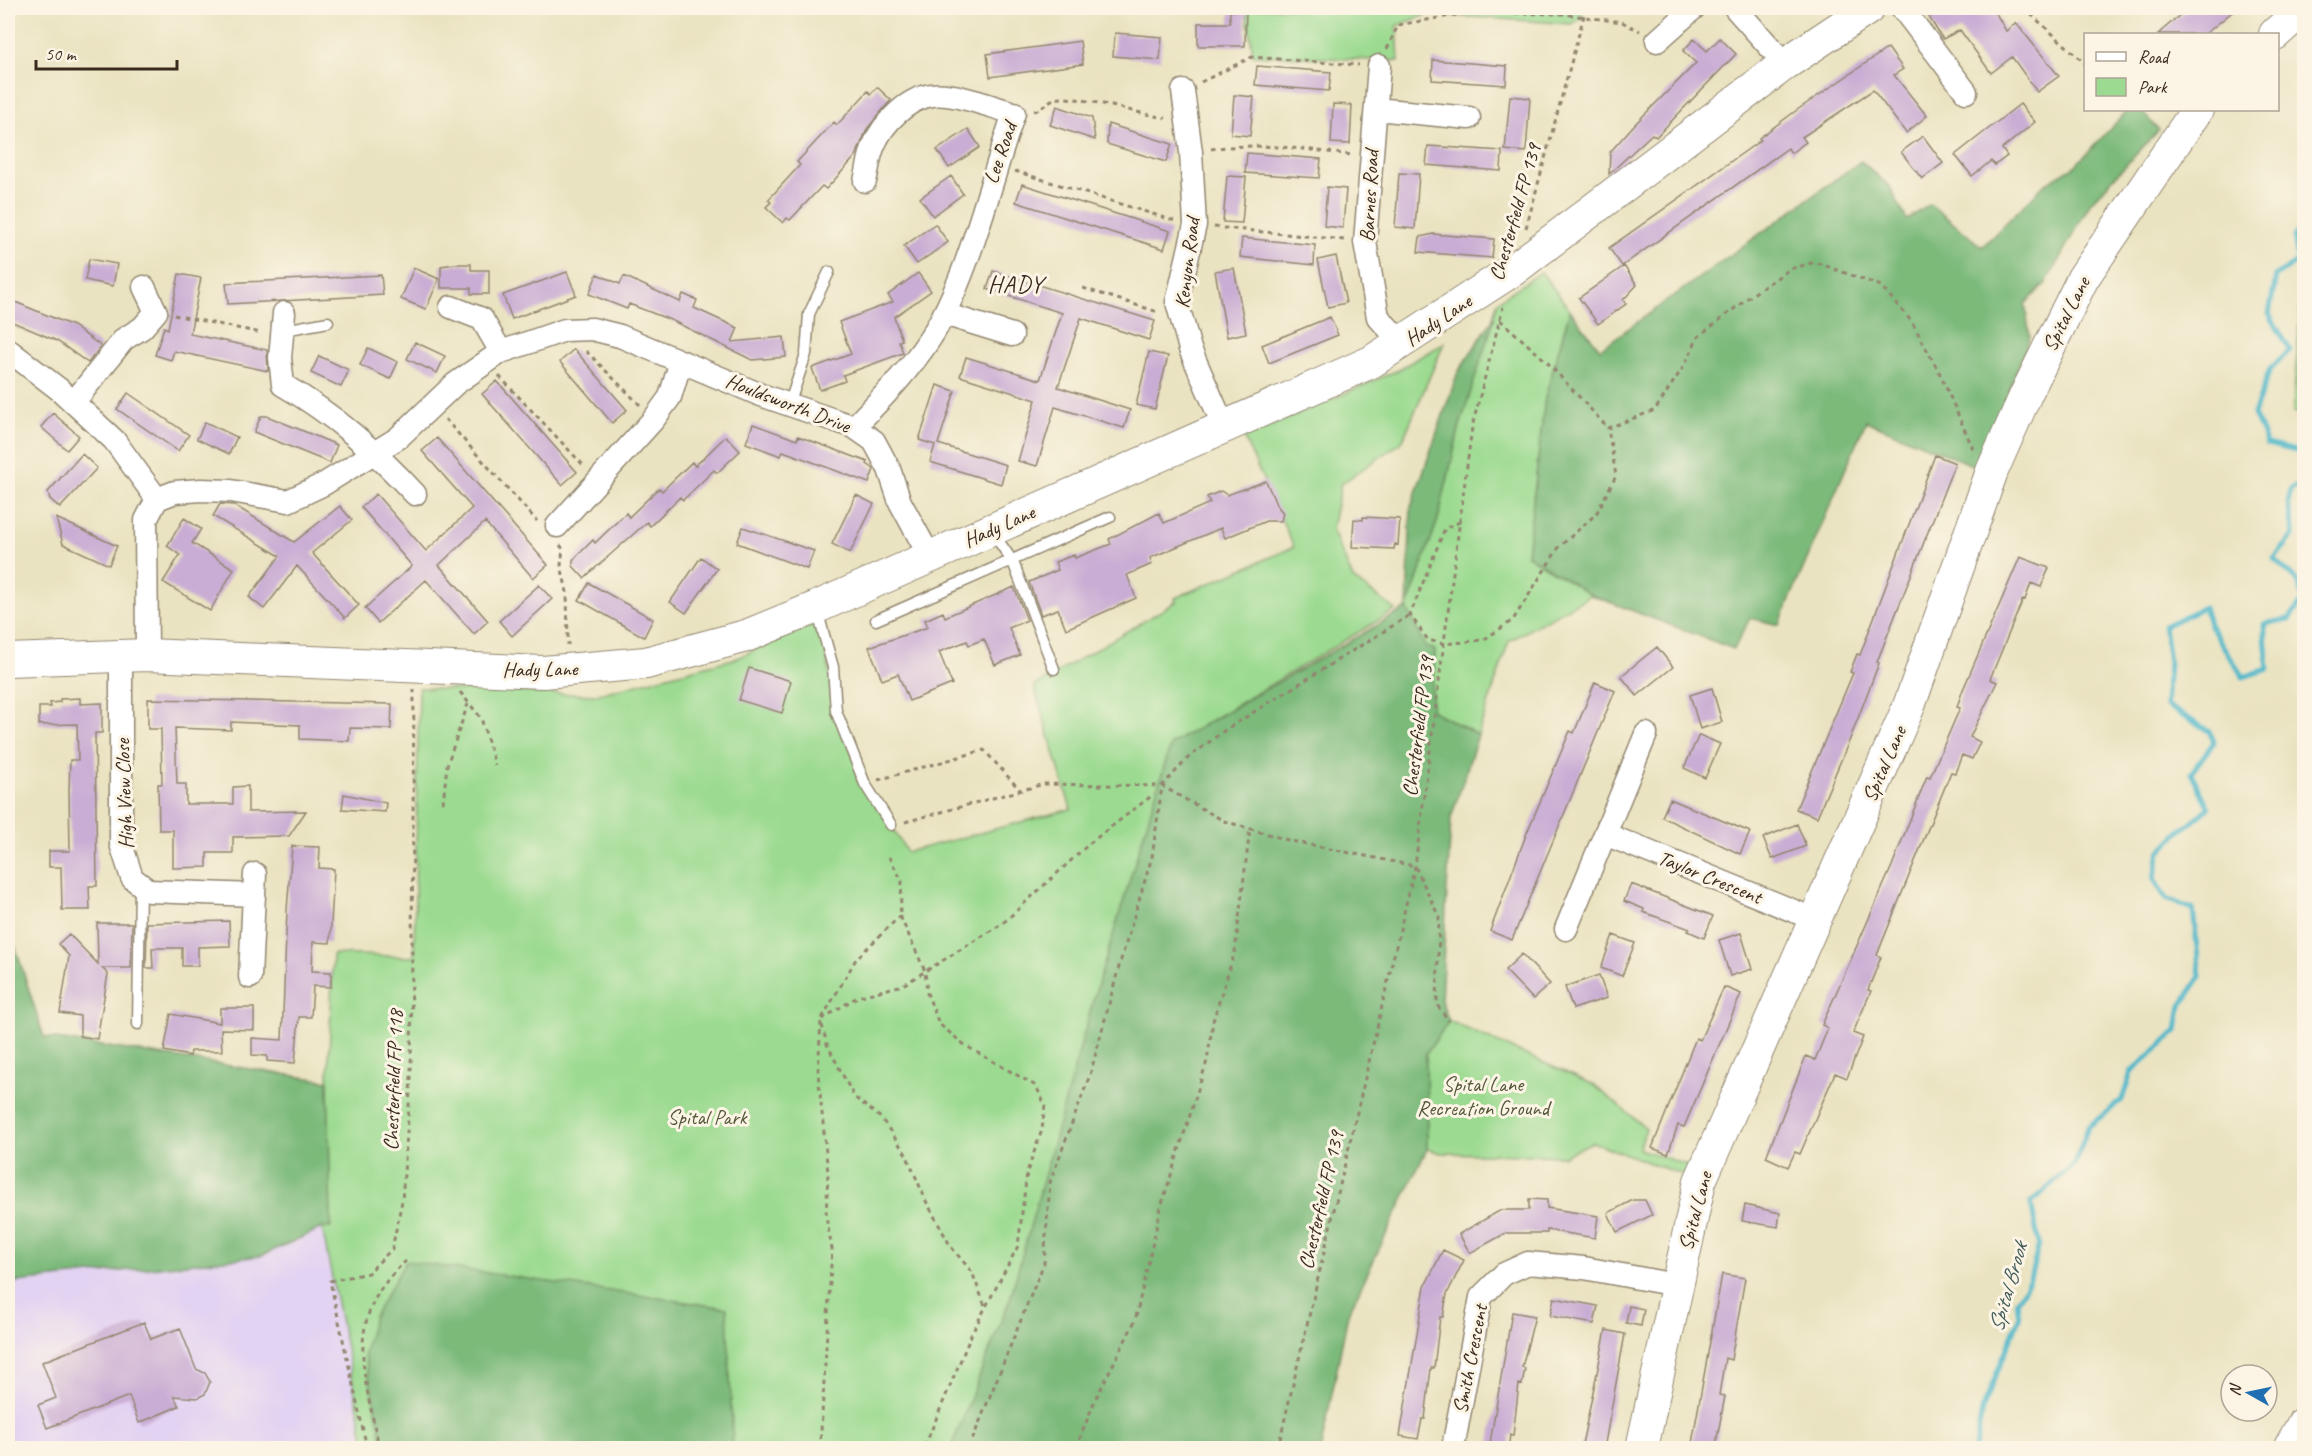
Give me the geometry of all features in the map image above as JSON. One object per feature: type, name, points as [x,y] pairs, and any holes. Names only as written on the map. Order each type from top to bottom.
[{"type":"highway","points":[[2290,1449],[2304,1423]]},
{"type":"street","points":[[1657,41],[1694,8]]},
{"type":"street","points":[[1735,8],[1785,64]]},
{"type":"street","name":"Hady Lane","points":[[8,660],[134,654],[543,672],[646,663],[746,636],[817,607],[1371,362],[1403,344],[1513,270],[1785,64],[1869,8]]},
{"type":"street","points":[[1902,8],[1966,92]]},
{"type":"street","points":[[2276,33],[2304,8]]},
{"type":"street","name":"Barnes Road","points":[[1379,66],[1365,242],[1378,317],[1403,344]]},
{"type":"street","name":"Kenyon Road","points":[[1183,91],[1191,152],[1195,225],[1178,302],[1180,319],[1190,349],[1224,427]]},
{"type":"street","name":"Lee Road","points":[[854,427],[885,394],[928,341],[944,314],[969,250],[1014,114],[963,99],[933,94],[912,102],[899,112],[874,144],[865,181]]},
{"type":"street","points":[[1376,110],[1469,118]]},
{"type":"street","name":"Spital Lane","points":[[1642,1449],[1700,1181],[1909,706],[1992,471],[2026,394],[2083,278],[2196,111]]},
{"type":"street","points":[[74,402],[124,339],[142,328],[156,312],[144,287]]},
{"type":"street","points":[[451,307],[482,319],[494,357]]},
{"type":"street","points":[[944,314],[1012,335]]},
{"type":"street","points":[[284,327],[280,358],[283,385],[338,420],[375,451],[415,495]]},
{"type":"street","name":"Houldsworth Drive","points":[[157,499],[175,492],[201,490],[231,491],[288,501],[324,484],[398,438],[455,384],[494,357],[565,330],[592,329],[620,336],[789,405],[854,427],[874,441],[889,469],[900,502],[930,557]]},
{"type":"street","points":[[8,350],[74,402],[114,440],[157,499],[146,520],[134,654]]},
{"type":"street","points":[[552,532],[600,482],[654,419],[670,397],[681,361]]},
{"type":"street","name":"High View Close","points":[[134,654],[121,844],[132,878],[140,884]]},
{"type":"street","points":[[1566,928],[1646,734]]},
{"type":"street","name":"Taylor Crescent","points":[[1605,834],[1816,920]]},
{"type":"street","points":[[140,884],[149,891],[168,893],[255,885],[250,977]]},
{"type":"street","name":"Smith Crescent","points":[[1453,1449],[1481,1297],[1504,1274],[1528,1263],[1584,1268],[1676,1285]]},
{"type":"lane","points":[[789,405],[806,354],[809,314],[830,272]]},
{"type":"lane","points":[[284,327],[328,322]]},
{"type":"lane","points":[[876,620],[1013,562],[1110,517]]},
{"type":"lane","points":[[991,530],[1013,562],[1054,669]]},
{"type":"lane","points":[[817,607],[833,667],[836,711],[864,783],[891,825]]},
{"type":"lane","points":[[138,1024],[140,884]]},
{"type":"path","name":"Chesterfield FP 139","points":[[1278,1449],[1415,866],[1472,427],[1586,8]]},
{"type":"path","points":[[2024,8],[2084,63]]},
{"type":"path","points":[[1183,91],[1252,57],[1379,66],[1398,25],[1468,13],[1563,14],[1622,22],[1657,41]]},
{"type":"path","points":[[1014,114],[1040,110],[1054,99],[1064,99],[1187,120]]},
{"type":"path","points":[[1191,152],[1234,146],[1277,146],[1370,157]]},
{"type":"path","points":[[996,165],[1195,225],[1365,242]]},
{"type":"path","points":[[1608,429],[1655,410],[1684,366],[1698,337],[1753,294],[1790,269],[1815,262],[1881,286],[1912,322],[1940,374],[1966,438],[1981,463],[1992,471]]},
{"type":"path","points":[[1083,288],[1180,319]]},
{"type":"path","points":[[156,312],[284,327]]},
{"type":"path","points":[[1410,615],[1428,640],[1444,644],[1483,640],[1513,620],[1559,547],[1596,514],[1616,476],[1608,429],[1546,361],[1500,320]]},
{"type":"path","points":[[565,330],[654,419]]},
{"type":"path","points":[[494,357],[600,482]]},
{"type":"path","points":[[433,407],[552,532],[563,549],[561,565],[567,592],[570,670]]},
{"type":"path","points":[[969,1449],[1044,1263],[1050,1182],[1090,1075],[1152,857],[1162,786],[1188,758],[1225,730],[1410,615],[1445,528],[1460,522]]},
{"type":"path","name":"Chesterfield FP 118","points":[[367,1449],[330,1281],[368,1273],[392,1249],[402,1201],[411,1078],[414,667]]},
{"type":"path","points":[[460,694],[481,718],[495,765]]},
{"type":"path","points":[[443,803],[447,765],[468,703]]},
{"type":"path","points":[[864,783],[984,750],[1020,790]]},
{"type":"path","points":[[891,825],[1044,784],[1162,786],[1224,821],[1291,841],[1415,866],[1439,917],[1437,1005],[1449,1021]]},
{"type":"path","points":[[821,1020],[857,997],[903,984],[1002,924],[1090,843],[1154,794]]},
{"type":"path","points":[[1076,1449],[1095,1400],[1135,1321],[1161,1207],[1208,1061],[1213,1021],[1235,951],[1250,829]]},
{"type":"path","points":[[889,857],[902,881],[900,916],[925,971],[927,993],[939,1024],[966,1046],[1036,1086],[1045,1106],[1042,1130],[1027,1172],[1018,1246],[972,1333],[924,1449]]},
{"type":"path","points":[[819,1449],[832,1249],[826,1217],[828,1173],[818,1073],[821,1020],[856,959],[900,916]]},
{"type":"path","points":[[821,1020],[827,1044],[854,1097],[881,1118],[906,1154],[926,1201],[951,1247],[972,1272],[986,1307]]},
{"type":"path","points":[[379,1449],[361,1354],[366,1318],[387,1278],[406,1261]]},
{"type":"shaded area","points":[[322,1228],[366,1448],[8,1448],[8,1262]]},
{"type":"green space","points":[[1251,8],[1580,8],[1583,18],[1571,24],[1428,14],[1397,26],[1399,61],[1253,55],[1247,14]]},
{"type":"green space","points":[[2127,111],[2141,111],[2159,130],[2091,202],[2046,283],[2025,304],[2030,337],[1979,468],[1866,421],[1779,625],[1750,618],[1734,649],[1591,595],[1527,555],[1545,398],[1570,310],[1600,349],[1861,161],[1890,187],[1907,220],[1930,204],[1982,247],[2046,183],[2075,166]]},
{"type":"green space","points":[[1541,272],[1570,310],[1545,398],[1527,555],[1591,595],[1509,641],[1478,735],[1431,710],[1435,650],[1425,646],[1407,608],[1438,519],[1460,425],[1498,301]]},
{"type":"green space","points":[[2304,284],[2304,415],[2293,412],[2301,294]]},
{"type":"green space","points":[[1495,316],[1460,425],[1438,519],[1407,608],[1411,507],[1458,372]]},
{"type":"green space","name":"Spital Park","points":[[1444,343],[1402,442],[1341,484],[1332,529],[1353,579],[1396,610],[1171,744],[1010,1299],[951,1448],[366,1448],[322,1228],[331,1227],[328,1081],[333,954],[414,957],[419,688],[595,695],[737,658],[820,619],[836,711],[865,784],[907,852],[1071,809],[1034,686],[1176,602],[1175,598],[1294,547],[1244,438],[1396,371]]},
{"type":"green space","points":[[1407,608],[1425,646],[1435,650],[1431,710],[1478,735],[1451,818],[1441,1001],[1449,1021],[1426,1054],[1427,1149],[1348,1314],[1321,1448],[951,1448],[1010,1299],[1095,994],[1171,744]]},
{"type":"green space","points":[[8,944],[15,946],[44,1037],[328,1081],[331,1227],[322,1228],[261,1256],[8,1283]]},
{"type":"green space","name":"Spital Lane Recreation Ground","points":[[1449,1021],[1594,1085],[1646,1128],[1639,1149],[1693,1167],[1689,1177],[1592,1142],[1564,1156],[1441,1153],[1427,1149],[1426,1054]]},
{"type":"green space","points":[[406,1261],[727,1308],[733,1448],[384,1448],[364,1353],[374,1316]]},
{"type":"building","points":[[1947,8],[1993,8],[2006,31],[2016,23],[2059,76],[2037,92],[2012,57],[1991,73],[1960,30],[1943,39],[1940,35],[1929,17]]},
{"type":"building","points":[[2188,8],[2237,8],[2206,33],[2159,33]]},
{"type":"building","points":[[1230,11],[1246,11],[1245,46],[1198,46],[1198,23],[1230,23]]},
{"type":"building","points":[[1115,33],[1162,37],[1160,60],[1113,56]]},
{"type":"building","points":[[1720,38],[1736,54],[1656,137],[1652,134],[1609,174],[1610,152],[1696,63],[1683,51],[1694,39],[1707,51]]},
{"type":"building","points":[[1080,41],[1083,64],[990,77],[987,54]]},
{"type":"building","points":[[1888,48],[1903,69],[1894,75],[1927,116],[1906,133],[1873,90],[1802,137],[1806,142],[1791,153],[1788,148],[1622,266],[1609,248],[1761,140],[1759,138],[1797,110]]},
{"type":"building","points":[[1433,60],[1507,66],[1506,85],[1432,80]]},
{"type":"building","points":[[1257,66],[1331,72],[1329,91],[1255,85]]},
{"type":"building","points":[[877,87],[891,100],[867,129],[856,156],[826,189],[822,186],[790,220],[787,218],[783,223],[766,207],[771,202],[768,200],[800,165],[797,162],[834,122],[837,125],[868,91],[871,94]]},
{"type":"building","points":[[1234,95],[1254,97],[1250,136],[1231,134]]},
{"type":"building","points":[[1510,96],[1530,98],[1526,152],[1505,150]]},
{"type":"building","points":[[1333,104],[1352,105],[1350,144],[1331,143]]},
{"type":"building","points":[[2020,104],[2035,122],[2002,149],[2007,156],[1995,165],[1991,161],[1972,176],[1955,155]]},
{"type":"building","points":[[1057,106],[1092,118],[1095,140],[1050,125]]},
{"type":"building","points":[[1108,124],[1172,144],[1166,162],[1107,144]]},
{"type":"building","points":[[968,129],[980,147],[949,168],[937,150]]},
{"type":"building","points":[[1923,136],[1943,163],[1922,179],[1901,152]]},
{"type":"building","points":[[1428,146],[1502,151],[1501,171],[1426,165]]},
{"type":"building","points":[[1247,153],[1321,159],[1319,178],[1245,173]]},
{"type":"building","points":[[1399,173],[1419,174],[1415,229],[1395,227]]},
{"type":"building","points":[[951,176],[963,194],[933,216],[920,198]]},
{"type":"building","points":[[1227,176],[1246,177],[1242,223],[1223,222]]},
{"type":"building","points":[[1022,184],[1170,231],[1164,249],[1016,202]]},
{"type":"building","points":[[1327,187],[1346,189],[1343,228],[1324,226]]},
{"type":"building","points":[[935,224],[948,242],[917,264],[904,246]]},
{"type":"building","points":[[1433,234],[1494,239],[1492,258],[1418,252],[1420,237]]},
{"type":"building","points":[[1242,238],[1315,245],[1314,265],[1240,257]]},
{"type":"building","points":[[1336,256],[1346,303],[1328,307],[1318,260]]},
{"type":"building","points":[[89,259],[117,264],[113,286],[85,280]]},
{"type":"building","points":[[471,264],[471,270],[489,270],[489,294],[471,294],[471,288],[441,288],[441,266]]},
{"type":"building","points":[[1624,266],[1637,285],[1623,300],[1626,304],[1598,324],[1579,298]]},
{"type":"building","points":[[414,268],[439,279],[426,309],[401,299]]},
{"type":"building","points":[[1234,268],[1246,333],[1227,337],[1215,271]]},
{"type":"building","points":[[993,271],[1155,321],[1149,340],[1081,318],[1058,387],[1130,410],[1124,428],[1055,407],[1037,466],[1018,461],[1036,400],[960,376],[966,357],[1040,380],[1062,313],[987,289]]},
{"type":"building","points":[[567,272],[576,295],[512,319],[503,295]]},
{"type":"building","points":[[918,273],[931,291],[894,317],[902,340],[899,341],[903,353],[843,375],[845,381],[820,390],[812,368],[851,354],[839,322],[893,302],[888,295]]},
{"type":"building","points":[[179,274],[201,278],[190,334],[267,350],[268,371],[174,351],[171,360],[155,355],[164,327],[168,329]]},
{"type":"building","points":[[597,274],[620,284],[624,276],[680,302],[683,294],[697,300],[694,308],[738,328],[732,342],[784,337],[786,357],[752,360],[673,321],[629,304],[627,309],[589,294]]},
{"type":"building","points":[[381,275],[383,295],[228,304],[226,283]]},
{"type":"building","points":[[8,299],[73,326],[101,346],[88,363],[57,341],[8,320]]},
{"type":"building","points":[[1330,317],[1338,335],[1269,363],[1262,345]]},
{"type":"building","points":[[415,342],[445,356],[437,373],[407,359]]},
{"type":"building","points":[[368,348],[398,362],[390,379],[360,365]]},
{"type":"building","points":[[574,349],[627,410],[612,423],[560,362]]},
{"type":"building","points":[[1149,352],[1168,356],[1155,409],[1136,405]]},
{"type":"building","points":[[319,356],[349,370],[341,387],[311,373]]},
{"type":"building","points":[[497,381],[577,472],[562,485],[482,394]]},
{"type":"building","points":[[937,385],[955,391],[938,444],[1006,465],[1001,484],[930,462],[935,445],[919,440]]},
{"type":"building","points":[[128,393],[189,435],[178,451],[117,409]]},
{"type":"building","points":[[53,413],[79,436],[67,450],[41,427]]},
{"type":"building","points":[[261,416],[267,416],[337,445],[330,463],[254,432]]},
{"type":"building","points":[[205,422],[237,437],[229,454],[197,439]]},
{"type":"building","points":[[753,424],[797,440],[798,436],[868,462],[867,464],[874,469],[869,483],[783,451],[781,456],[746,443]]},
{"type":"building","points":[[726,436],[740,451],[717,473],[714,470],[683,500],[680,497],[650,526],[647,522],[584,578],[573,566],[573,560],[593,540],[595,543],[626,513],[629,517],[659,488],[662,491],[692,462],[695,466]]},
{"type":"building","points":[[437,438],[548,565],[533,578],[485,522],[439,565],[488,621],[474,634],[426,580],[378,623],[365,608],[412,566],[361,507],[376,494],[426,551],[472,508],[422,451]]},
{"type":"building","points":[[82,454],[97,468],[60,508],[50,499],[48,492]]},
{"type":"building","points":[[1935,455],[1955,463],[1877,662],[1879,663],[1850,739],[1817,817],[1796,809],[1853,673],[1850,672],[1857,654],[1860,655]]},
{"type":"building","points":[[1266,481],[1276,504],[1283,513],[1281,521],[1266,521],[1225,538],[1221,528],[1150,558],[1152,564],[1127,575],[1136,598],[1066,629],[1058,609],[1041,615],[1029,582],[1058,570],[1055,562],[1074,555],[1075,558],[1111,544],[1109,539],[1159,513],[1164,523],[1210,503],[1207,497],[1221,491],[1227,495]]},
{"type":"building","points":[[856,495],[874,504],[850,553],[832,544]]},
{"type":"building","points":[[220,504],[234,505],[294,542],[340,506],[352,520],[312,553],[359,605],[345,618],[297,566],[264,609],[249,597],[280,556],[213,516]]},
{"type":"building","points":[[1363,517],[1400,519],[1398,545],[1395,544],[1394,549],[1352,547],[1354,519],[1363,520]]},
{"type":"building","points":[[56,518],[117,546],[109,565],[63,544]]},
{"type":"building","points":[[184,518],[201,529],[192,543],[234,569],[210,611],[163,582],[180,555],[167,546]]},
{"type":"building","points":[[743,527],[814,551],[807,569],[737,543]]},
{"type":"building","points":[[701,557],[717,569],[686,613],[670,602]]},
{"type":"building","points":[[2020,557],[2049,568],[2041,587],[2031,583],[2025,600],[2023,599],[1990,679],[1997,682],[1970,737],[1980,742],[1972,759],[1962,755],[1955,773],[1951,772],[1877,955],[1881,957],[1868,990],[1871,991],[1853,1033],[1863,1037],[1847,1078],[1835,1073],[1800,1154],[1795,1152],[1788,1167],[1766,1157],[1806,1056],[1815,1060],[1828,1028],[1822,1025],[1892,866],[1927,776],[1930,777],[1960,708],[1957,707],[1962,692]]},
{"type":"building","points":[[589,583],[653,619],[644,637],[579,600]]},
{"type":"building","points":[[539,585],[552,599],[512,636],[499,621]]},
{"type":"building","points":[[1014,587],[1027,620],[1009,628],[1020,655],[995,665],[984,639],[969,645],[967,641],[939,652],[952,684],[909,701],[898,674],[882,680],[869,647],[928,627],[925,620],[943,612],[945,617]]},
{"type":"building","points":[[1657,647],[1673,667],[1637,696],[1621,676]]},
{"type":"building","points":[[749,668],[791,681],[782,713],[739,700]]},
{"type":"building","points":[[1595,682],[1615,691],[1512,940],[1490,931],[1526,835],[1570,731],[1574,733]]},
{"type":"building","points":[[1712,688],[1722,722],[1700,729],[1690,695]]},
{"type":"building","points":[[80,698],[80,704],[102,703],[102,733],[95,733],[97,886],[89,886],[90,910],[62,910],[61,867],[49,867],[49,851],[70,851],[70,760],[78,760],[77,724],[39,725],[39,707],[51,707],[50,703],[60,702],[60,699]]},
{"type":"building","points":[[148,699],[392,704],[391,729],[350,728],[349,741],[300,739],[300,725],[231,722],[231,730],[175,728],[177,784],[186,784],[186,804],[233,804],[233,787],[248,786],[248,812],[306,811],[289,836],[233,837],[233,853],[207,853],[207,867],[173,868],[173,830],[159,830],[158,784],[162,784],[161,729],[148,729]]},
{"type":"building","points":[[1699,735],[1720,744],[1705,778],[1684,768]]},
{"type":"building","points":[[344,794],[386,803],[385,812],[342,809]]},
{"type":"building","points":[[1670,799],[1750,832],[1740,854],[1662,817]]},
{"type":"building","points":[[1797,824],[1806,846],[1772,859],[1763,838]]},
{"type":"building","points":[[292,846],[320,847],[319,868],[334,869],[330,943],[313,942],[312,971],[331,972],[331,987],[313,986],[311,1017],[299,1017],[295,1063],[267,1061],[267,1056],[252,1055],[252,1038],[282,1040]]},
{"type":"building","points":[[1631,884],[1713,916],[1704,938],[1688,931],[1690,929],[1643,912],[1644,909],[1624,901]]},
{"type":"building","points":[[229,921],[230,946],[198,947],[198,966],[182,966],[182,948],[152,948],[153,968],[146,968],[147,923]]},
{"type":"building","points":[[97,923],[132,923],[131,968],[102,968],[108,974],[97,1039],[80,1036],[80,1016],[60,1013],[69,956],[58,944],[69,934],[98,964]]},
{"type":"building","points":[[1741,933],[1752,969],[1730,976],[1719,940]]},
{"type":"building","points":[[1613,935],[1635,943],[1622,976],[1601,968]]},
{"type":"building","points":[[1522,954],[1550,984],[1533,999],[1505,970]]},
{"type":"building","points":[[1599,975],[1607,998],[1573,1009],[1565,987]]},
{"type":"building","points":[[1724,987],[1741,994],[1684,1127],[1678,1125],[1668,1154],[1652,1148],[1696,1038],[1700,1040]]},
{"type":"building","points":[[220,1008],[254,1008],[254,1030],[221,1029],[222,1051],[191,1051],[190,1056],[164,1051],[171,1014],[220,1023]]},
{"type":"building","points":[[1529,1199],[1547,1200],[1547,1208],[1598,1216],[1595,1238],[1547,1230],[1547,1233],[1506,1233],[1470,1253],[1459,1234],[1501,1210],[1529,1210]]},
{"type":"building","points":[[1633,1200],[1645,1200],[1652,1215],[1617,1232],[1608,1213]]},
{"type":"building","points":[[1745,1205],[1780,1213],[1778,1227],[1742,1221]]},
{"type":"building","points":[[1443,1250],[1464,1260],[1447,1294],[1443,1317],[1440,1317],[1425,1419],[1422,1419],[1418,1439],[1400,1436],[1425,1286]]},
{"type":"building","points":[[1722,1274],[1745,1278],[1731,1360],[1725,1358],[1719,1395],[1725,1396],[1715,1449],[1691,1449]]},
{"type":"building","points":[[1554,1298],[1598,1306],[1594,1324],[1550,1316]]},
{"type":"building","points":[[1629,1306],[1644,1309],[1641,1326],[1626,1323]]},
{"type":"building","points":[[1512,1312],[1535,1316],[1522,1367],[1525,1368],[1522,1385],[1519,1384],[1513,1436],[1510,1435],[1508,1449],[1489,1449]]},
{"type":"building","points":[[144,1322],[151,1339],[180,1328],[196,1369],[205,1373],[210,1382],[205,1394],[197,1398],[174,1396],[179,1406],[139,1423],[129,1396],[47,1428],[38,1405],[56,1398],[42,1362]]},
{"type":"building","points":[[1606,1330],[1625,1334],[1604,1449],[1581,1449]]},
{"type":"waterway","name":"Spital Brook","points":[[2304,222],[2294,237],[2298,261],[2276,276],[2269,314],[2290,350],[2270,369],[2254,414],[2267,444],[2304,453]]},
{"type":"waterway","name":"Spital Brook","points":[[1975,1448],[1982,1410],[2019,1318],[2017,1301],[2030,1279],[2039,1244],[2031,1203],[2075,1163],[2088,1127],[2122,1100],[2131,1072],[2177,1031],[2181,1005],[2200,977],[2193,909],[2166,899],[2154,879],[2160,852],[2179,832],[2209,808],[2191,773],[2214,742],[2209,731],[2166,705],[2169,662],[2164,626],[2204,607],[2209,624],[2243,677],[2268,669],[2264,624],[2289,619],[2303,601],[2299,583],[2274,559],[2294,535],[2288,503],[2291,489],[2304,483]]},
{"type":"district","name":"HADY","points":[[1016,284]]}]
